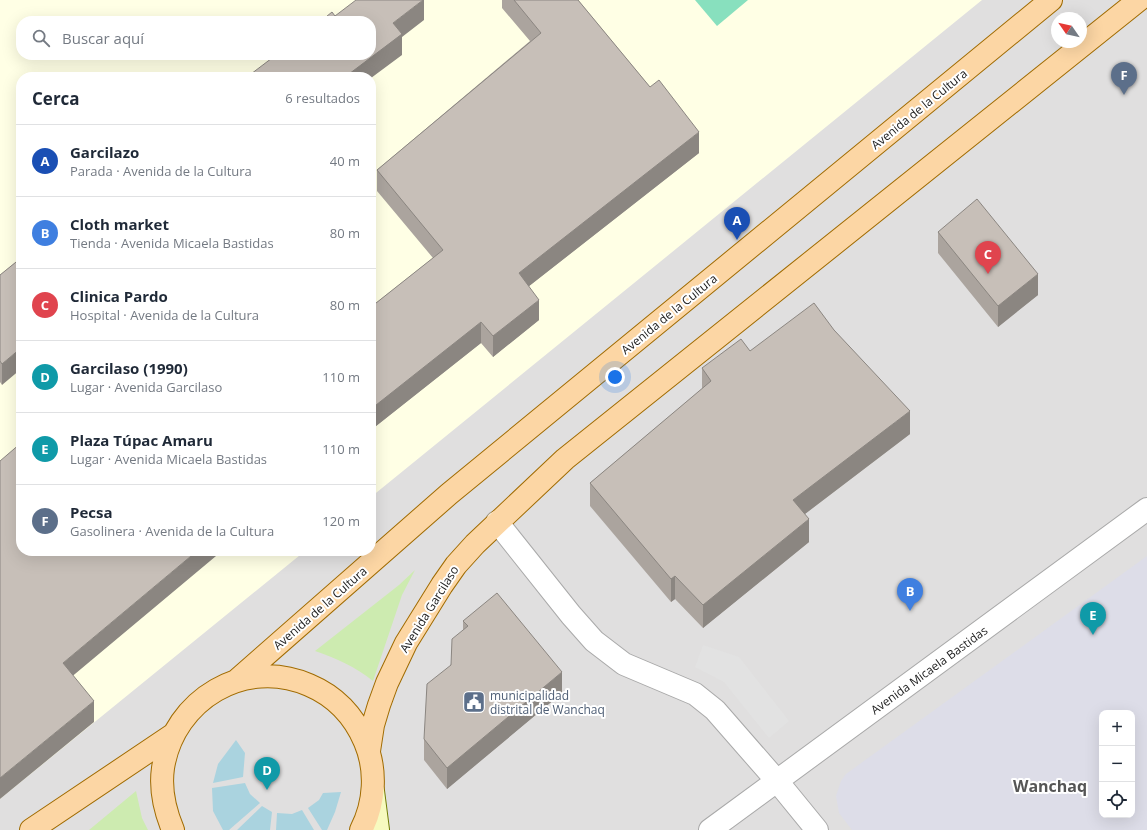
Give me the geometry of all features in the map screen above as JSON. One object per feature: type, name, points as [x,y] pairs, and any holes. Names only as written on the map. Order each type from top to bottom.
[{"type":"main road","name":"Avenida de la Cultura","points":[[236,681],[449,494],[1051,0]]},
{"type":"main road","name":"Avenida Garcilaso","points":[[369,751],[373,725],[379,705],[390,677],[409,638],[432,600],[456,565],[474,544],[565,460],[1139,0]]},
{"type":"main road","name":"Avenida Garcilaso","points":[[173,830],[165,806],[162,781],[165,757],[174,734],[185,716],[196,704],[209,694],[222,686],[256,676],[277,676],[299,681],[320,689],[337,702],[352,717],[362,734],[369,751],[373,770],[373,791],[368,814],[361,830]]},
{"type":"main road","points":[[31,830],[174,734]]},
{"type":"main road","points":[[373,791],[378,830]]},
{"type":"street","name":"Avenida Micaela Bastidas","points":[[710,830],[1147,509]]},
{"type":"street","points":[[498,522],[571,616],[594,641],[624,664],[695,694],[715,710],[777,781],[817,830]]},
{"type":"shaded area","points":[[0,0],[1147,0],[1147,830],[0,830]]},
{"type":"shaded area","points":[[0,0],[982,0],[376,493],[376,72],[16,72],[16,556],[299,556],[0,799]]},
{"type":"shaded area","points":[[1147,556],[1147,830],[852,830],[839,813],[836,796],[841,781],[846,774]]},
{"type":"shaded area","points":[[703,645],[739,657],[789,721],[769,738],[724,682],[695,667]]},
{"type":"green space","points":[[695,0],[748,0],[717,26]]},
{"type":"green space","points":[[415,570],[402,595],[373,681],[346,663],[315,651],[399,585]]},
{"type":"green space","points":[[136,791],[142,818],[148,830],[89,830]]},
{"type":"water","points":[[236,740],[245,753],[243,777],[213,783],[218,764]]},
{"type":"water","points":[[245,783],[250,794],[260,803],[229,830],[223,830],[213,811],[212,788]]},
{"type":"water","points":[[341,792],[335,812],[327,830],[322,830],[308,808],[319,800],[323,793]]},
{"type":"water","points":[[262,806],[272,812],[270,830],[237,830]]},
{"type":"water","points":[[302,810],[314,830],[276,830],[277,813],[292,814]]},
{"type":"building","points":[[356,0],[423,0],[393,23],[402,34],[376,54],[376,16],[335,16]]},
{"type":"building","points":[[514,0],[578,0],[650,87],[659,80],[699,132],[519,273],[539,300],[493,336],[481,322],[376,405],[376,303],[443,250],[377,170],[541,33]]},
{"type":"building","points":[[332,12],[335,16],[327,16]]},
{"type":"building","points":[[269,60],[368,60],[352,72],[254,72]]},
{"type":"building","points":[[977,199],[1038,274],[998,306],[938,232]]},
{"type":"building","points":[[16,262],[16,352],[2,364],[0,361],[0,275]]},
{"type":"building","points":[[814,303],[834,330],[910,411],[793,500],[809,519],[703,605],[675,576],[671,579],[590,483],[711,381],[702,368],[741,339],[750,351]]},
{"type":"building","points":[[16,447],[16,556],[191,556],[63,663],[94,701],[0,778],[0,461]]},
{"type":"building","name":"municipalidad distrital de Wanchaq","points":[[497,593],[562,672],[447,768],[424,739],[427,684],[451,665],[452,639],[468,626],[463,621]]},
{"type":"place","name":"Pecsa","points":[[1124,95]]},
{"type":"place","name":"Garcilazo","points":[[737,240]]},
{"type":"place","name":"Clinica Pardo","points":[[988,274]]},
{"type":"place","name":"Cloth market","points":[[910,611]]},
{"type":"place","name":"Plaza Túpac Amaru","points":[[1093,635]]},
{"type":"place","name":"municipalidad distrital de Wanchaq","points":[[474,702]]},
{"type":"place","name":"Garcilaso (1990)","points":[[267,790]]},
{"type":"district","name":"Wanchaq","points":[[1050,786]]}]
